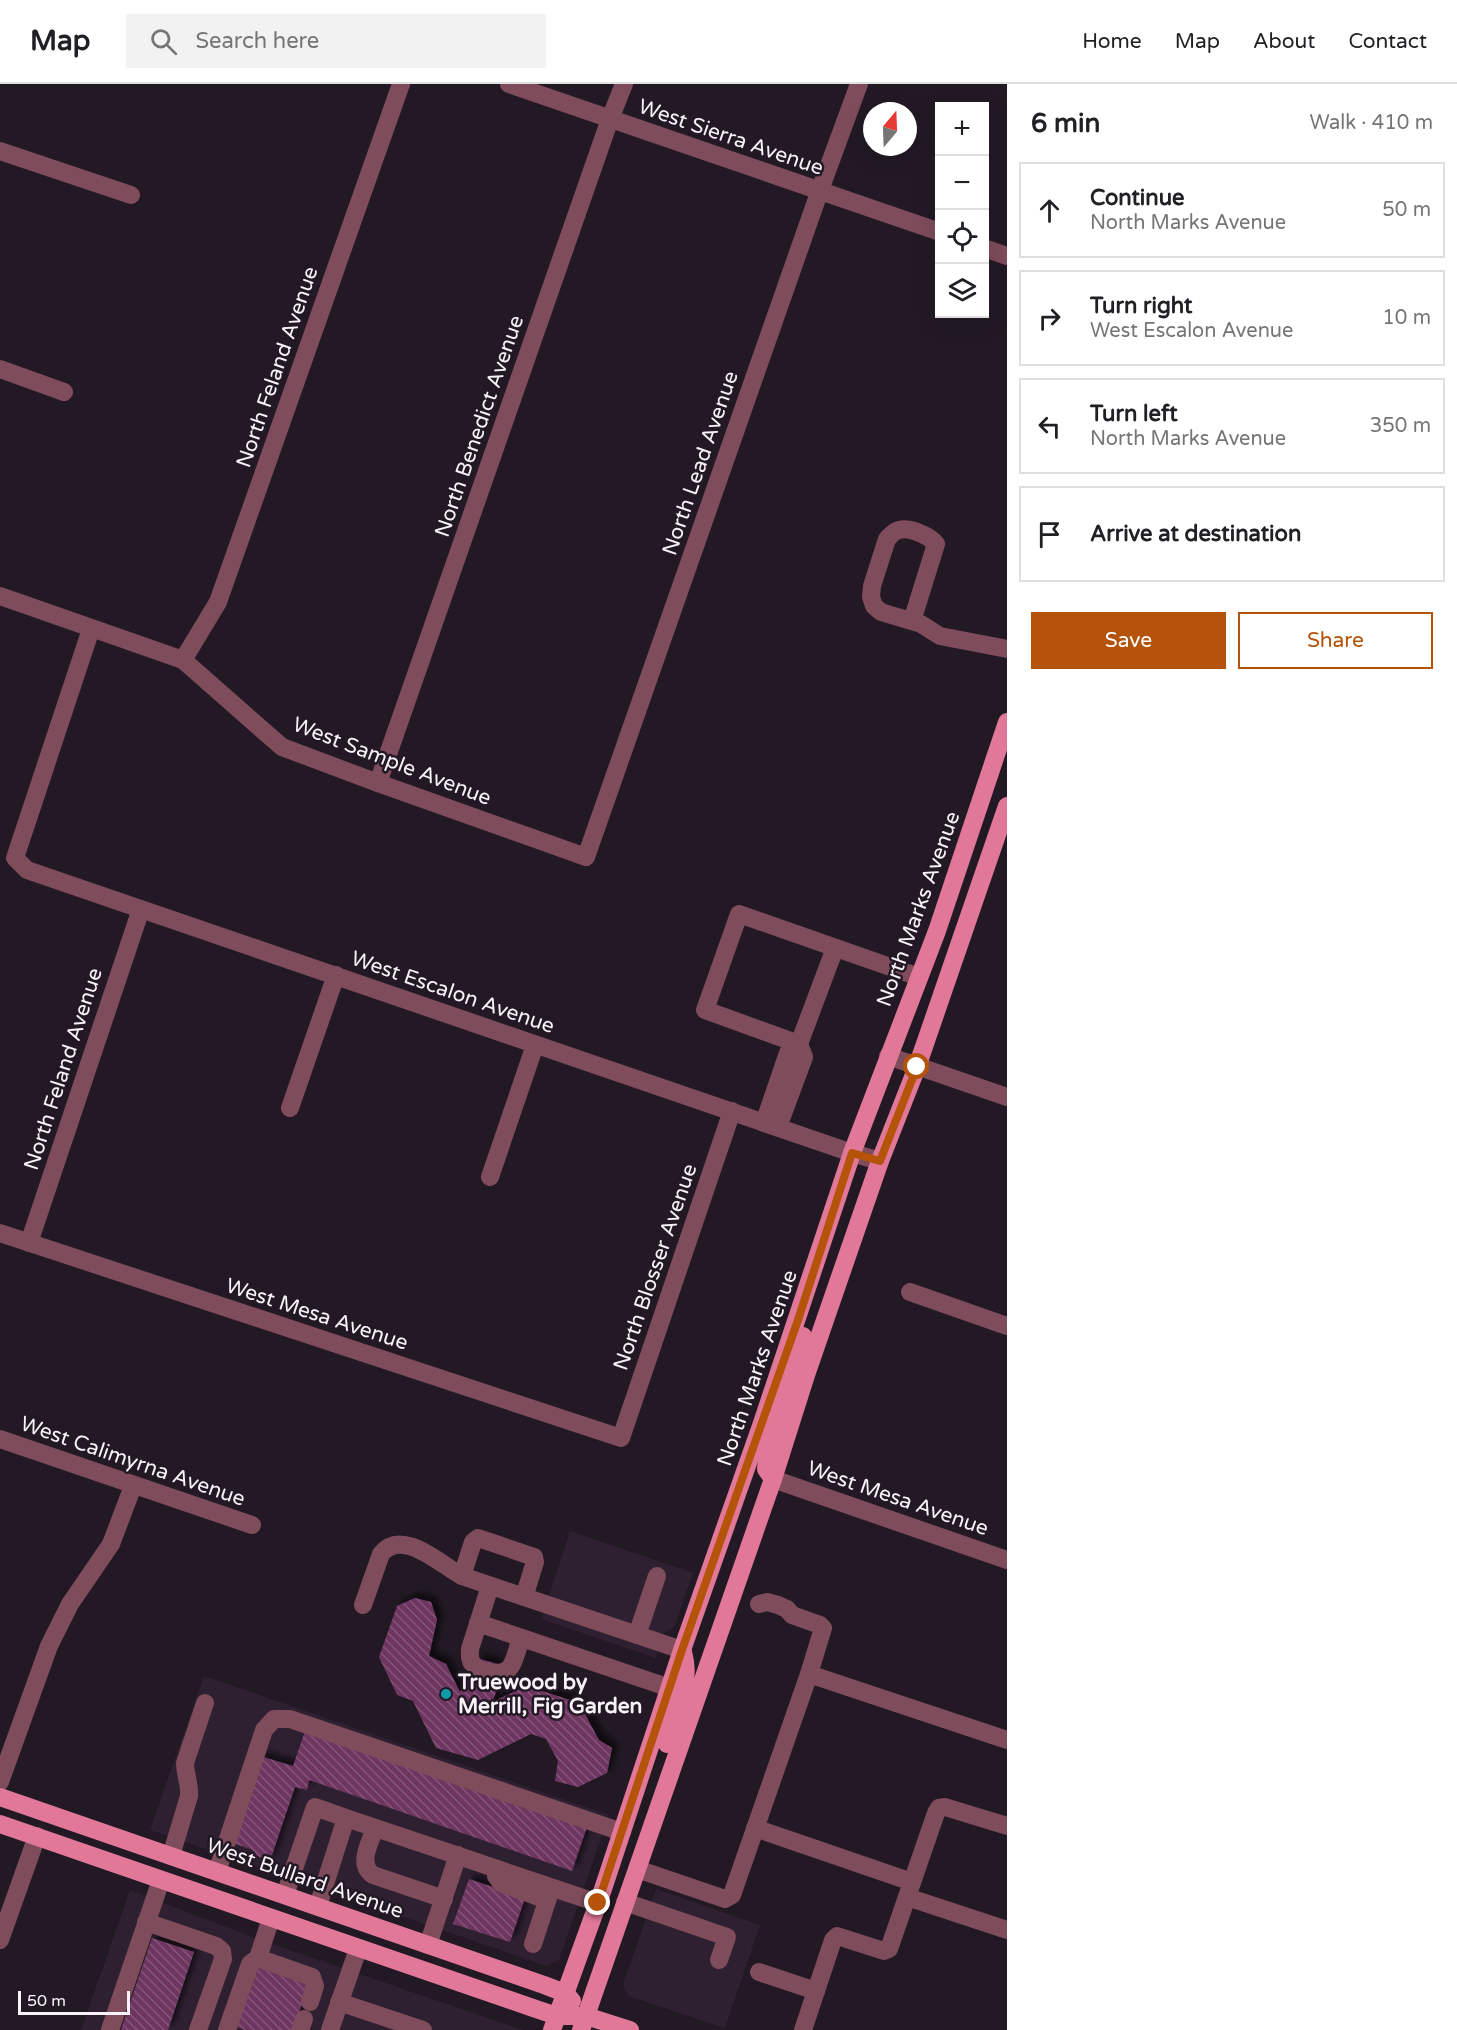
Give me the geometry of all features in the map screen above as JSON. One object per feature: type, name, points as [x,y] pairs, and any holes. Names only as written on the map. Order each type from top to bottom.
[{"type":"main road","name":"North Marks Avenue","points":[[555,2023],[598,1903],[682,1650],[798,1320],[852,1153],[937,931],[1007,722]]},
{"type":"main road","points":[[583,2023],[773,1479],[880,1161],[917,1067],[1007,806]]},
{"type":"main road","points":[[773,1479],[766,1469],[765,1460],[796,1366],[803,1334],[798,1320]]},
{"type":"main road","points":[[661,1798],[658,1779],[687,1676],[682,1650]]},
{"type":"main road","name":"West Bullard Avenue","points":[[0,1797],[218,1872],[281,1909],[358,1948],[555,2023],[583,2023],[630,2030]]},
{"type":"main road","name":"West Bullard Avenue","points":[[0,1824],[169,1882],[281,1909],[318,1906],[565,1993],[583,2023]]},
{"type":"street","name":"North Feland Avenue","points":[[183,660],[218,602],[400,84]]},
{"type":"street","name":"West Sierra Avenue","points":[[508,84],[935,231]]},
{"type":"street","name":"North Benedict Avenue","points":[[378,783],[624,84]]},
{"type":"street","name":"North Lead Avenue","points":[[586,857],[859,84]]},
{"type":"street","points":[[0,151],[131,195]]},
{"type":"street","points":[[989,250],[1007,256]]},
{"type":"street","points":[[0,369],[64,392]]},
{"type":"street","points":[[912,621],[936,544],[932,538],[903,529],[892,533],[887,539],[876,571],[871,597],[874,606],[881,612],[912,621],[940,636],[1007,649]]},
{"type":"street","name":"West Sample Avenue","points":[[0,596],[183,660],[282,747],[586,857]]},
{"type":"street","name":"West Escalon Avenue","points":[[91,628],[15,858],[27,870],[880,1161]]},
{"type":"street","name":"North Feland Avenue","points":[[29,1243],[141,909]]},
{"type":"street","points":[[799,1044],[705,1010],[739,914],[919,977]]},
{"type":"street","points":[[771,1125],[804,1057],[799,1044],[835,948]]},
{"type":"street","points":[[290,1108],[336,975]]},
{"type":"street","points":[[490,1177],[536,1045]]},
{"type":"street","points":[[888,1056],[1007,1097]]},
{"type":"street","name":"North Blosser Avenue","points":[[621,1438],[732,1111]]},
{"type":"street","name":"West Mesa Avenue","points":[[0,1233],[621,1438]]},
{"type":"street","points":[[910,1292],[1007,1326]]},
{"type":"street","name":"West Calimyrna Avenue","points":[[0,1439],[252,1525]]},
{"type":"street","name":"West Mesa Avenue","points":[[773,1479],[1007,1560]]},
{"type":"street","points":[[0,1782],[49,1646],[70,1604],[111,1544],[133,1486]]},
{"type":"street","points":[[462,1576],[473,1542],[478,1538],[534,1557],[535,1562],[525,1597]]},
{"type":"street","points":[[363,1605],[381,1554],[393,1545],[401,1544],[418,1548],[462,1576],[682,1650]]},
{"type":"street","points":[[637,1635],[657,1576]]},
{"type":"street","points":[[490,1586],[470,1648],[470,1658],[476,1666],[494,1673],[505,1671],[511,1666],[521,1638]]},
{"type":"street","points":[[637,1869],[725,1899],[732,1895],[809,1674],[823,1628],[792,1615],[787,1609],[767,1602],[759,1604],[732,1596]]},
{"type":"street","points":[[478,1623],[670,1688]]},
{"type":"street","points":[[809,1674],[1007,1740]]},
{"type":"street","points":[[171,1856],[189,1796],[190,1788],[185,1763],[205,1703]]},
{"type":"street","points":[[218,1872],[264,1730],[274,1719],[290,1719],[622,1832]]},
{"type":"street","points":[[227,2030],[250,1964],[258,1958],[281,1909],[315,1807],[497,1869],[549,1894],[598,1903]]},
{"type":"street","points":[[803,2030],[833,1940],[837,1936],[885,1951],[889,1949],[939,1808],[945,1807],[1007,1826]]},
{"type":"street","points":[[318,1906],[346,1818]]},
{"type":"street","points":[[375,1827],[365,1858],[364,1865],[367,1871],[444,1899]]},
{"type":"street","points":[[755,1828],[1007,1930]]},
{"type":"street","points":[[0,1940],[37,1836]]},
{"type":"street","points":[[428,1945],[458,1855]]},
{"type":"street","points":[[110,2030],[147,1922],[169,1882]]},
{"type":"street","points":[[533,1944],[549,1894]]},
{"type":"street","points":[[625,1902],[727,1937],[719,1960]]},
{"type":"street","points":[[147,1922],[216,1946],[222,1951],[223,1959],[198,2030]]},
{"type":"street","points":[[330,2030],[358,1948]]},
{"type":"street","points":[[258,1958],[312,1977],[315,1986],[305,2017]]},
{"type":"street","points":[[759,1972],[816,1991]]},
{"type":"street","points":[[339,2002],[423,2030]]},
{"type":"shaded area","points":[[570,1531],[693,1573],[674,1627],[665,1632],[656,1658],[541,1619]]},
{"type":"shaded area","points":[[204,1676],[609,1815],[559,1960],[547,1966],[150,1830]]},
{"type":"shaded area","points":[[656,1889],[760,1925],[725,2028],[629,1996],[623,1985]]},
{"type":"shaded area","points":[[130,1890],[257,1939],[523,2030],[81,2030]]},
{"type":"building","name":"Truewood by Merrill, Fig Garden","points":[[415,1598],[431,1602],[437,1620],[429,1656],[446,1664],[460,1692],[466,1678],[471,1681],[479,1659],[498,1664],[488,1687],[497,1690],[492,1702],[527,1686],[579,1703],[599,1740],[612,1748],[607,1773],[578,1787],[555,1781],[558,1761],[546,1739],[531,1734],[478,1760],[436,1748],[413,1701],[397,1695],[379,1657],[397,1606]]},
{"type":"building","points":[[305,1731],[587,1827],[572,1871],[309,1780],[307,1790],[295,1787],[270,1861],[252,1854],[253,1850],[230,1842],[260,1756],[293,1766]]},
{"type":"building","points":[[469,1879],[525,1898],[510,1942],[453,1924]]},
{"type":"building","points":[[152,1938],[194,1952],[168,2030],[121,2030]]},
{"type":"building","points":[[255,1966],[309,1984],[293,2030],[245,2030],[234,2026]]},
{"type":"place","name":"Truewood by Merrill, Fig Garden","points":[[446,1694]]},
{"type":"route","points":[[598,1903],[682,1650],[798,1320],[852,1153],[880,1161],[917,1067]]}]
